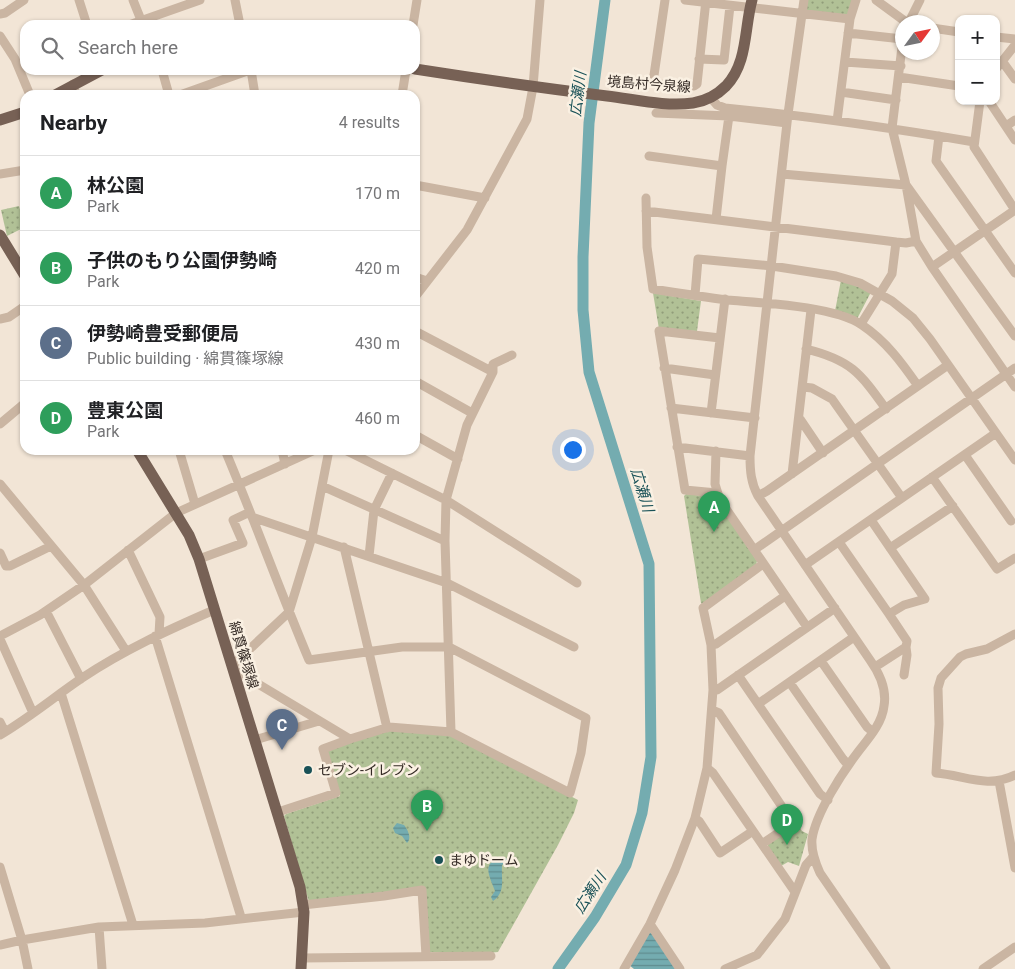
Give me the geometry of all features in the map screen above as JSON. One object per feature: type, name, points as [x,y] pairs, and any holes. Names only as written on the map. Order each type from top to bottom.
[{"type":"main road","name":"境島村今泉線","points":[[420,70],[638,100],[687,104],[700,102],[711,98],[726,86],[738,70],[751,4]]},
{"type":"main road","points":[[75,90],[95,75]]},
{"type":"main road","points":[[0,120],[20,114]]},
{"type":"main road","points":[[0,235],[20,268]]},
{"type":"main road","name":"綿貫篠塚線","points":[[140,455],[188,534],[199,559],[300,886],[303,908],[301,963]]},
{"type":"street","points":[[0,14],[24,0]]},
{"type":"street","points":[[79,0],[85,20]]},
{"type":"street","points":[[133,0],[141,20]]},
{"type":"street","points":[[150,20],[200,0]]},
{"type":"street","points":[[235,0],[239,20]]},
{"type":"street","points":[[414,20],[417,0]]},
{"type":"street","points":[[420,290],[467,230],[527,119],[536,87],[540,0]]},
{"type":"street","points":[[664,0],[653,82],[656,84],[696,85],[706,1]]},
{"type":"street","points":[[685,0],[706,1],[730,6],[751,4],[850,19]]},
{"type":"street","points":[[804,0],[788,119],[750,456],[752,486],[781,532],[875,667],[882,681],[885,700],[882,716],[873,732],[848,765],[828,800],[815,828],[812,841],[813,857],[820,872],[886,969]]},
{"type":"street","points":[[838,121],[850,19],[856,0]]},
{"type":"street","points":[[876,0],[898,15]]},
{"type":"street","points":[[912,15],[920,0]]},
{"type":"street","points":[[699,59],[724,60],[730,6]]},
{"type":"street","points":[[940,29],[955,31]]},
{"type":"street","points":[[848,33],[895,38]]},
{"type":"street","points":[[0,36],[15,59],[20,71]]},
{"type":"street","points":[[1000,37],[1015,39]]},
{"type":"street","points":[[1000,64],[1015,45]]},
{"type":"street","points":[[15,59],[20,58]]},
{"type":"street","points":[[901,60],[892,128],[906,186],[916,241],[1015,386]]},
{"type":"street","points":[[1002,61],[1015,79]]},
{"type":"street","points":[[845,62],[900,66]]},
{"type":"street","points":[[22,75],[28,90]]},
{"type":"street","points":[[163,75],[168,90]]},
{"type":"street","points":[[194,90],[237,75]]},
{"type":"street","points":[[252,75],[254,90]]},
{"type":"street","points":[[403,90],[405,75]]},
{"type":"street","points":[[899,77],[955,85]]},
{"type":"street","points":[[841,92],[896,100]]},
{"type":"street","points":[[711,98],[717,105],[725,108],[788,119]]},
{"type":"street","points":[[932,267],[1015,210],[974,147],[979,105]]},
{"type":"street","points":[[992,105],[1015,140]]},
{"type":"street","points":[[656,113],[838,121],[974,142]]},
{"type":"street","points":[[716,219],[729,116]]},
{"type":"street","points":[[1006,126],[1015,120]]},
{"type":"street","points":[[939,136],[936,161],[1015,273]]},
{"type":"street","points":[[649,156],[722,166]]},
{"type":"street","points":[[0,174],[20,171]]},
{"type":"street","points":[[782,174],[906,186],[1015,336]]},
{"type":"street","points":[[420,186],[485,198]]},
{"type":"street","points":[[646,198],[647,247],[653,289],[811,310],[844,317],[861,324],[885,343],[918,386]]},
{"type":"street","points":[[646,210],[896,242],[916,241]]},
{"type":"street","points":[[861,324],[892,274],[896,242]]},
{"type":"street","points":[[695,295],[698,259],[772,266],[836,276],[860,283],[892,301],[913,318],[1015,460]]},
{"type":"street","points":[[420,279],[427,281]]},
{"type":"street","points":[[711,413],[725,299]]},
{"type":"street","points":[[0,319],[9,317],[20,309]]},
{"type":"street","points":[[792,474],[800,419],[811,310]]},
{"type":"street","points":[[717,493],[685,490],[659,332],[720,338]]},
{"type":"street","points":[[420,334],[492,372]]},
{"type":"street","points":[[806,349],[828,354],[850,366],[866,381],[886,409]]},
{"type":"street","points":[[451,732],[445,541],[446,500],[472,413],[492,372],[493,364],[512,355]]},
{"type":"street","points":[[758,496],[948,365]]},
{"type":"street","points":[[664,368],[715,375]]},
{"type":"street","points":[[754,550],[1015,368]]},
{"type":"street","points":[[420,383],[472,413]]},
{"type":"street","points":[[803,387],[812,388],[832,399],[902,498]]},
{"type":"street","points":[[0,424],[20,407]]},
{"type":"street","points":[[670,408],[755,418]]},
{"type":"street","points":[[800,419],[823,453]]},
{"type":"street","points":[[805,565],[996,433]]},
{"type":"street","points":[[420,438],[458,459]]},
{"type":"street","points":[[677,447],[750,456]]},
{"type":"street","points":[[716,451],[714,477],[717,493],[727,513],[807,627]]},
{"type":"street","points":[[180,455],[195,504]]},
{"type":"street","points":[[226,455],[309,660],[402,647],[449,647],[586,718],[581,754],[570,792],[451,732],[387,728],[322,749],[336,793],[278,812]]},
{"type":"street","points":[[283,455],[285,464]]},
{"type":"street","points":[[33,713],[0,637],[46,611],[84,585],[176,513],[304,455]]},
{"type":"street","points":[[328,455],[312,537],[288,612],[235,663],[233,669],[350,739]]},
{"type":"street","points":[[355,455],[446,500],[577,583]]},
{"type":"street","points":[[965,455],[1014,522]]},
{"type":"street","points":[[369,556],[374,510],[392,473]]},
{"type":"street","points":[[932,477],[997,569],[1015,558]]},
{"type":"street","points":[[0,484],[84,585],[126,651]]},
{"type":"street","points":[[322,486],[445,541]]},
{"type":"street","points":[[890,548],[952,506]]},
{"type":"street","points":[[199,559],[243,543],[233,520],[251,514],[447,583],[574,647]]},
{"type":"street","points":[[871,520],[925,599],[904,605],[889,614]]},
{"type":"street","points":[[838,542],[907,641],[904,675]]},
{"type":"street","points":[[0,553],[6,566],[10,566],[51,546]]},
{"type":"street","points":[[344,547],[387,728]]},
{"type":"street","points":[[128,550],[160,617],[157,635],[241,917]]},
{"type":"street","points":[[624,969],[650,924],[675,870],[695,818],[707,768],[713,690],[711,645],[703,608],[763,564]]},
{"type":"street","points":[[711,645],[716,644],[785,596]]},
{"type":"street","points":[[713,690],[718,690],[835,608]]},
{"type":"street","points":[[0,722],[2,733],[126,651],[214,610]]},
{"type":"street","points":[[46,611],[81,679]]},
{"type":"street","points":[[1015,634],[987,649],[960,657],[941,678],[938,688],[939,724],[936,773],[979,781],[999,781],[1015,775]]},
{"type":"street","points":[[758,704],[854,637]]},
{"type":"street","points":[[875,667],[906,647]]},
{"type":"street","points":[[821,661],[867,727],[873,732]]},
{"type":"street","points":[[738,675],[820,794],[828,800]]},
{"type":"street","points":[[790,682],[848,765]]},
{"type":"street","points":[[61,693],[133,925]]},
{"type":"street","points":[[712,710],[719,714],[793,823],[762,844]]},
{"type":"street","points":[[255,740],[319,721]]},
{"type":"street","points":[[707,768],[713,773],[795,892]]},
{"type":"street","points":[[999,781],[1015,868]]},
{"type":"street","points":[[695,818],[699,821],[720,853],[753,831]]},
{"type":"street","points":[[725,969],[757,955],[784,919],[806,866],[813,857]]},
{"type":"street","points":[[0,867],[22,940],[28,969]]},
{"type":"street","points":[[0,946],[22,940],[99,927],[205,923],[422,890],[426,956]]},
{"type":"street","points":[[650,924],[680,969]]},
{"type":"street","points":[[99,927],[102,969]]},
{"type":"street","points":[[983,969],[1015,947]]},
{"type":"street","points":[[301,963],[426,956],[491,956]]},
{"type":"green space","points":[[807,0],[853,0],[849,14],[844,16],[808,12],[805,7]]},
{"type":"green space","points":[[19,206],[20,230],[7,236],[1,210]]},
{"type":"green space","points":[[841,280],[871,292],[857,319],[835,311]]},
{"type":"green space","points":[[653,293],[701,301],[697,331],[659,329]]},
{"type":"green space","points":[[686,494],[714,497],[757,561],[756,565],[702,604],[684,496]]},
{"type":"green space","points":[[389,730],[453,735],[578,800],[574,813],[558,845],[498,952],[429,952],[425,889],[309,902],[284,816],[340,796],[326,751]]},
{"type":"green space","points":[[797,824],[802,831],[808,834],[799,866],[788,862],[781,866],[768,847],[768,842]]},
{"type":"water","points":[[397,823],[404,825],[407,829],[409,836],[407,843],[402,836],[395,833],[393,828]]},
{"type":"water","points":[[502,858],[511,859],[502,865],[500,894],[493,901],[491,897],[495,891],[488,871],[491,863]]},
{"type":"water","points":[[648,933],[653,933],[677,969],[634,969],[629,965]]},
{"type":"waterway","name":"広瀬川","points":[[558,969],[595,917],[626,865],[642,813],[651,757],[649,564],[589,372],[583,310],[583,257],[589,123],[605,0]]},
{"type":"place","name":"林公園","points":[[714,532]]},
{"type":"place","name":"伊勢崎豊受郵便局","points":[[282,750]]},
{"type":"place","name":"セブン-イレブン","points":[[308,770]]},
{"type":"place","name":"子供のもり公園伊勢崎","points":[[427,831]]},
{"type":"place","name":"豊東公園","points":[[787,845]]},
{"type":"place","name":"まゆドーム","points":[[439,860]]}]
